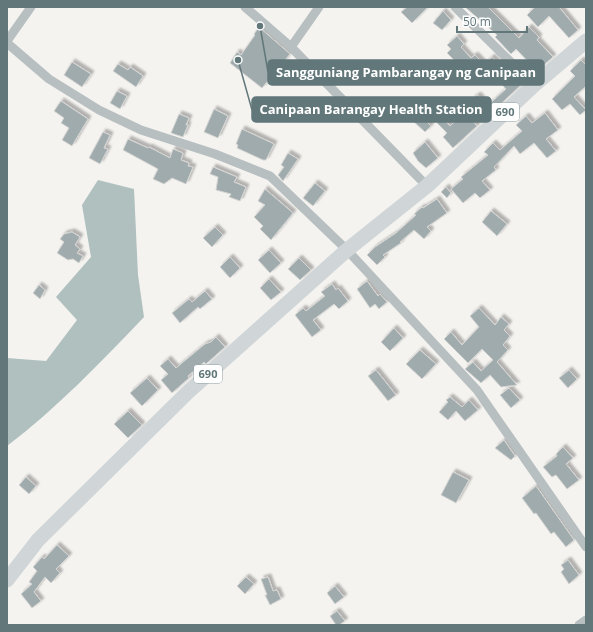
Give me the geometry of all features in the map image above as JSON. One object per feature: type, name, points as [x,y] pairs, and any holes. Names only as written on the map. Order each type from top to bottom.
[{"type":"main road","name":"690","points":[[7,580],[38,540],[188,392],[347,250],[427,186],[534,85],[586,41]]},
{"type":"street","points":[[31,7],[7,42],[49,79],[99,110],[141,130],[215,154],[270,176],[347,250],[477,390],[586,546]]},
{"type":"street","points":[[245,7],[291,46],[427,186]]},
{"type":"street","points":[[291,46],[319,7]]},
{"type":"street","points":[[455,7],[534,85]]},
{"type":"street","points":[[579,625],[586,620]]},
{"type":"shaded area","points":[[98,180],[134,189],[138,275],[144,317],[95,368],[43,416],[7,446],[7,358],[46,361],[77,320],[56,297],[91,257],[82,205]]},
{"type":"building","points":[[407,7],[428,7],[412,23],[401,12]]},
{"type":"building","points":[[465,7],[488,7],[519,38],[529,27],[539,37],[537,40],[553,57],[537,71],[516,49],[511,54],[495,37],[497,35]]},
{"type":"building","points":[[535,7],[559,7],[578,30],[569,38],[549,16],[538,27],[527,15]]},
{"type":"building","points":[[443,11],[451,20],[442,30],[433,23]]},
{"type":"building","points":[[259,27],[290,54],[262,88],[230,63],[237,52],[241,55]]},
{"type":"building","points":[[457,36],[464,44],[461,47],[471,58],[475,55],[484,64],[492,57],[501,67],[504,64],[523,83],[487,117],[472,99],[478,95],[487,106],[506,89],[492,74],[487,78],[476,66],[469,72],[457,60],[455,61],[447,53],[451,49],[447,45]]},
{"type":"building","points":[[581,60],[586,65],[586,86],[574,97],[586,110],[580,115],[570,104],[562,110],[552,99],[575,76],[570,71]]},
{"type":"building","points":[[72,62],[91,74],[82,87],[64,75]]},
{"type":"building","points":[[118,64],[128,70],[130,67],[143,76],[136,87],[113,71]]},
{"type":"building","points":[[117,91],[127,96],[120,109],[110,103]]},
{"type":"building","points":[[61,101],[88,119],[72,146],[62,140],[69,128],[61,123],[64,118],[54,111]]},
{"type":"building","points":[[214,109],[228,116],[218,138],[204,132]]},
{"type":"building","points":[[465,112],[477,126],[453,148],[443,137],[447,133],[437,123],[442,117],[450,126]]},
{"type":"building","points":[[545,113],[558,130],[546,139],[556,151],[547,158],[534,143],[520,154],[514,146],[494,167],[496,170],[482,181],[490,190],[480,198],[475,193],[463,203],[451,189],[463,179],[461,177],[488,155],[484,152],[493,143],[500,150],[522,131],[516,125],[526,116],[532,123]]},
{"type":"building","points":[[179,114],[189,118],[183,137],[171,133]]},
{"type":"building","points":[[419,114],[431,126],[425,132],[413,121]]},
{"type":"building","points":[[242,129],[274,144],[266,160],[237,148],[238,145],[236,144]]},
{"type":"building","points":[[103,132],[110,135],[104,148],[108,149],[100,164],[89,158]]},
{"type":"building","points":[[128,139],[148,148],[149,147],[170,158],[173,149],[183,153],[181,160],[189,163],[188,166],[193,167],[186,184],[172,178],[164,184],[153,179],[158,169],[123,150]]},
{"type":"building","points":[[425,142],[438,158],[426,168],[418,161],[413,153]]},
{"type":"building","points":[[288,153],[298,159],[283,181],[278,175],[284,167],[281,165]]},
{"type":"building","points":[[213,167],[237,177],[234,182],[246,187],[240,201],[229,197],[231,194],[216,190],[218,177],[210,174]]},
{"type":"building","points":[[315,183],[325,191],[313,206],[303,198]]},
{"type":"building","points":[[446,187],[451,193],[447,198],[441,192]]},
{"type":"building","points":[[265,189],[293,213],[271,240],[260,229],[263,226],[254,217],[265,205],[258,201]]},
{"type":"building","points":[[437,199],[447,213],[427,227],[431,231],[424,239],[414,230],[400,242],[401,243],[383,255],[385,257],[377,265],[367,255],[375,247],[396,233],[416,215],[414,214],[422,207],[423,208]]},
{"type":"building","points":[[491,211],[507,224],[497,236],[482,222]]},
{"type":"building","points":[[215,227],[223,235],[212,247],[203,238]]},
{"type":"building","points":[[72,232],[80,237],[75,245],[80,249],[77,253],[83,256],[79,263],[73,259],[68,260],[57,253],[64,242],[60,239],[64,234]]},
{"type":"building","points":[[269,250],[281,263],[270,273],[258,260]]},
{"type":"building","points":[[230,257],[240,268],[230,278],[220,267]]},
{"type":"building","points":[[299,258],[311,270],[300,280],[288,269]]},
{"type":"building","points":[[269,279],[281,292],[271,300],[260,288]]},
{"type":"building","points":[[367,281],[378,296],[380,294],[387,302],[379,309],[375,304],[370,308],[357,289]]},
{"type":"building","points":[[332,284],[336,290],[338,288],[348,301],[339,309],[334,304],[313,320],[321,330],[312,337],[295,315],[303,308],[306,311],[325,296],[321,292]]},
{"type":"building","points":[[39,285],[45,290],[40,299],[33,293]]},
{"type":"building","points":[[205,291],[212,299],[200,309],[198,307],[180,323],[172,313],[189,299],[192,302]]},
{"type":"building","points":[[479,308],[495,325],[501,317],[509,324],[504,330],[510,336],[503,345],[508,350],[497,362],[517,385],[501,387],[490,375],[481,383],[465,369],[473,362],[481,371],[493,360],[482,349],[468,363],[444,339],[451,332],[462,345],[479,327],[470,316]]},
{"type":"building","points":[[394,328],[403,338],[390,351],[381,342]]},
{"type":"building","points":[[216,337],[225,347],[206,364],[204,362],[172,393],[161,380],[168,374],[160,366],[168,359],[176,368],[205,344],[211,342]]},
{"type":"building","points":[[420,350],[436,364],[422,379],[406,364]]},
{"type":"building","points":[[376,370],[396,395],[388,401],[368,376]]},
{"type":"building","points":[[569,370],[577,379],[568,388],[559,378]]},
{"type":"building","points":[[147,378],[158,390],[142,406],[130,393]]},
{"type":"building","points":[[509,388],[520,400],[511,408],[500,395]]},
{"type":"building","points":[[450,397],[462,407],[469,400],[478,410],[465,421],[456,411],[448,420],[439,412],[448,402],[446,400]]},
{"type":"building","points":[[128,411],[142,425],[128,438],[114,424]]},
{"type":"building","points":[[504,440],[515,456],[511,460],[495,448]]},
{"type":"building","points":[[563,447],[573,458],[566,464],[579,480],[567,489],[556,475],[552,477],[543,467],[557,456],[556,454]]},
{"type":"building","points":[[453,472],[469,480],[456,503],[441,495]]},
{"type":"building","points":[[26,477],[36,486],[29,494],[19,485]]},
{"type":"building","points":[[536,486],[574,540],[566,547],[554,532],[551,534],[536,513],[534,514],[522,498]]},
{"type":"building","points":[[57,545],[69,556],[56,569],[60,573],[51,583],[45,577],[34,592],[41,601],[32,608],[21,594],[32,584],[29,582],[37,571],[33,567],[42,557],[44,559]]},
{"type":"building","points":[[568,560],[579,575],[569,584],[561,572],[564,569],[561,565]]},
{"type":"building","points":[[246,577],[254,584],[245,594],[237,586]]},
{"type":"building","points":[[268,577],[273,591],[277,590],[281,599],[270,605],[265,595],[267,595],[261,579]]},
{"type":"building","points":[[335,586],[344,597],[335,604],[327,593]]},
{"type":"building","points":[[337,611],[345,621],[339,625],[336,625],[330,616]]},
{"type":"place","name":"Sangguniang Pambarangay ng Canipaan","points":[[260,26]]},
{"type":"place","name":"Canipaan Barangay Health Station","points":[[238,60]]}]
